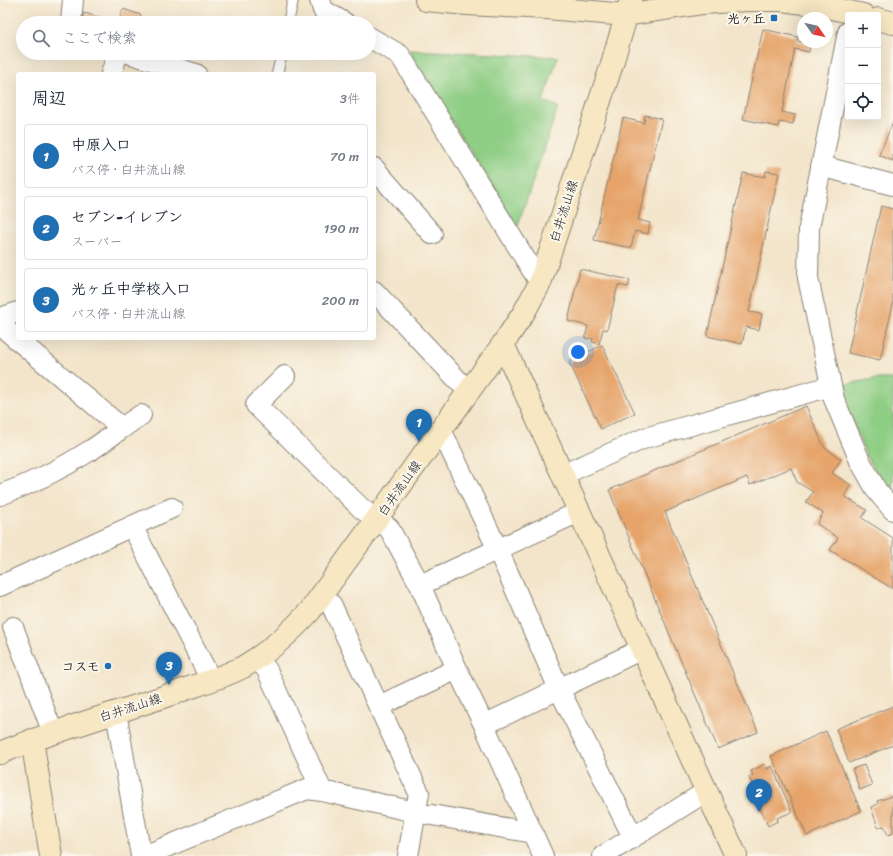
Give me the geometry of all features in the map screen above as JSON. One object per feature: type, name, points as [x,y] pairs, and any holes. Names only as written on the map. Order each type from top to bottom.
[{"type":"street","points":[[72,16],[73,0]]},
{"type":"street","points":[[320,0],[323,10],[333,16]]},
{"type":"street","points":[[426,0],[628,8],[747,0],[782,0],[845,17]]},
{"type":"street","name":"白井流山線","points":[[0,753],[32,740],[154,700],[242,668],[284,638],[321,597],[503,344],[523,314],[540,283],[611,67],[628,8]]},
{"type":"street","points":[[881,20],[893,22]]},
{"type":"street","points":[[376,41],[400,55],[540,283]]},
{"type":"street","points":[[847,48],[821,166],[810,228],[808,278],[834,399],[860,461],[877,491],[893,510]]},
{"type":"street","points":[[112,72],[116,60]]},
{"type":"street","points":[[151,60],[190,72]]},
{"type":"street","points":[[821,166],[893,185]]},
{"type":"street","points":[[376,170],[432,234]]},
{"type":"street","points":[[376,293],[468,391]]},
{"type":"street","points":[[0,318],[16,313]]},
{"type":"street","points":[[0,325],[16,339]]},
{"type":"street","points":[[18,340],[122,428]]},
{"type":"street","points":[[503,344],[736,856]]},
{"type":"street","points":[[285,376],[256,405],[362,509],[389,528],[420,585],[456,669],[484,725],[543,856]]},
{"type":"street","points":[[562,474],[645,438],[831,386]]},
{"type":"street","points":[[0,495],[19,488],[64,466],[141,415]]},
{"type":"street","points":[[438,433],[445,438],[498,550],[559,689],[633,837]]},
{"type":"street","points":[[0,586],[172,508]]},
{"type":"street","points":[[420,585],[579,512]]},
{"type":"street","points":[[132,526],[211,680]]},
{"type":"street","points":[[321,597],[330,604],[419,793],[408,856]]},
{"type":"street","points":[[13,627],[53,733]]},
{"type":"street","points":[[484,725],[642,649]]},
{"type":"street","points":[[257,658],[266,670],[322,791]]},
{"type":"street","points":[[379,706],[456,669]]},
{"type":"street","points":[[116,712],[143,856],[307,789],[415,812],[533,833]]},
{"type":"street","points":[[32,740],[51,856]]},
{"type":"street","points":[[603,856],[707,791]]},
{"type":"lane","points":[[290,16],[293,0]]},
{"type":"lane","points":[[277,72],[280,60]]},
{"type":"green space","points":[[409,50],[558,57],[543,101],[558,107],[517,228]]},
{"type":"green space","points":[[874,379],[893,379],[893,497],[867,457],[841,394],[847,384]]},
{"type":"building","points":[[123,9],[141,15],[141,16],[120,16]]},
{"type":"building","points":[[84,13],[95,16],[83,16]]},
{"type":"building","points":[[763,29],[797,37],[797,48],[810,48],[809,52],[795,49],[782,112],[795,115],[793,124],[779,122],[778,127],[743,119]]},
{"type":"building","points":[[645,115],[662,119],[638,220],[650,223],[648,234],[635,231],[631,248],[594,240],[623,118],[644,123]]},
{"type":"building","points":[[893,122],[893,161],[879,155]]},
{"type":"building","points":[[766,171],[779,173],[749,312],[762,314],[759,330],[746,327],[742,344],[707,336],[743,173],[765,177]]},
{"type":"building","points":[[881,206],[893,209],[893,304],[880,360],[848,353]]},
{"type":"building","points":[[580,269],[630,280],[628,287],[618,285],[607,330],[603,329],[599,344],[592,342],[593,339],[585,338],[588,326],[568,321]]},
{"type":"building","points":[[602,345],[635,413],[601,429],[569,362]]},
{"type":"building","points":[[806,406],[824,447],[841,459],[832,473],[851,485],[844,496],[867,510],[862,518],[893,538],[893,589],[830,550],[838,538],[817,524],[823,513],[806,502],[813,492],[797,482],[791,468],[750,485],[747,477],[665,512],[758,732],[718,749],[609,490]]},
{"type":"building","points":[[893,706],[893,745],[849,763],[836,729]]},
{"type":"building","points":[[826,731],[861,811],[807,836],[771,756]]},
{"type":"building","points":[[765,764],[767,769],[772,766],[792,812],[777,818],[778,821],[768,826],[752,790],[754,789],[749,777],[753,775],[751,771]]},
{"type":"building","points":[[864,765],[872,785],[860,790],[852,769]]},
{"type":"building","points":[[893,796],[893,833],[888,835],[884,826],[878,828],[871,807],[878,804],[877,801]]},
{"type":"place","name":"光ヶ丘","points":[[774,18]]},
{"type":"place","name":"中原入口","points":[[419,442]]},
{"type":"place","name":"コスモ","points":[[108,666]]},
{"type":"place","name":"光ヶ丘中学校入口","points":[[169,685]]},
{"type":"place","name":"セブン-イレブン","points":[[759,812]]}]
